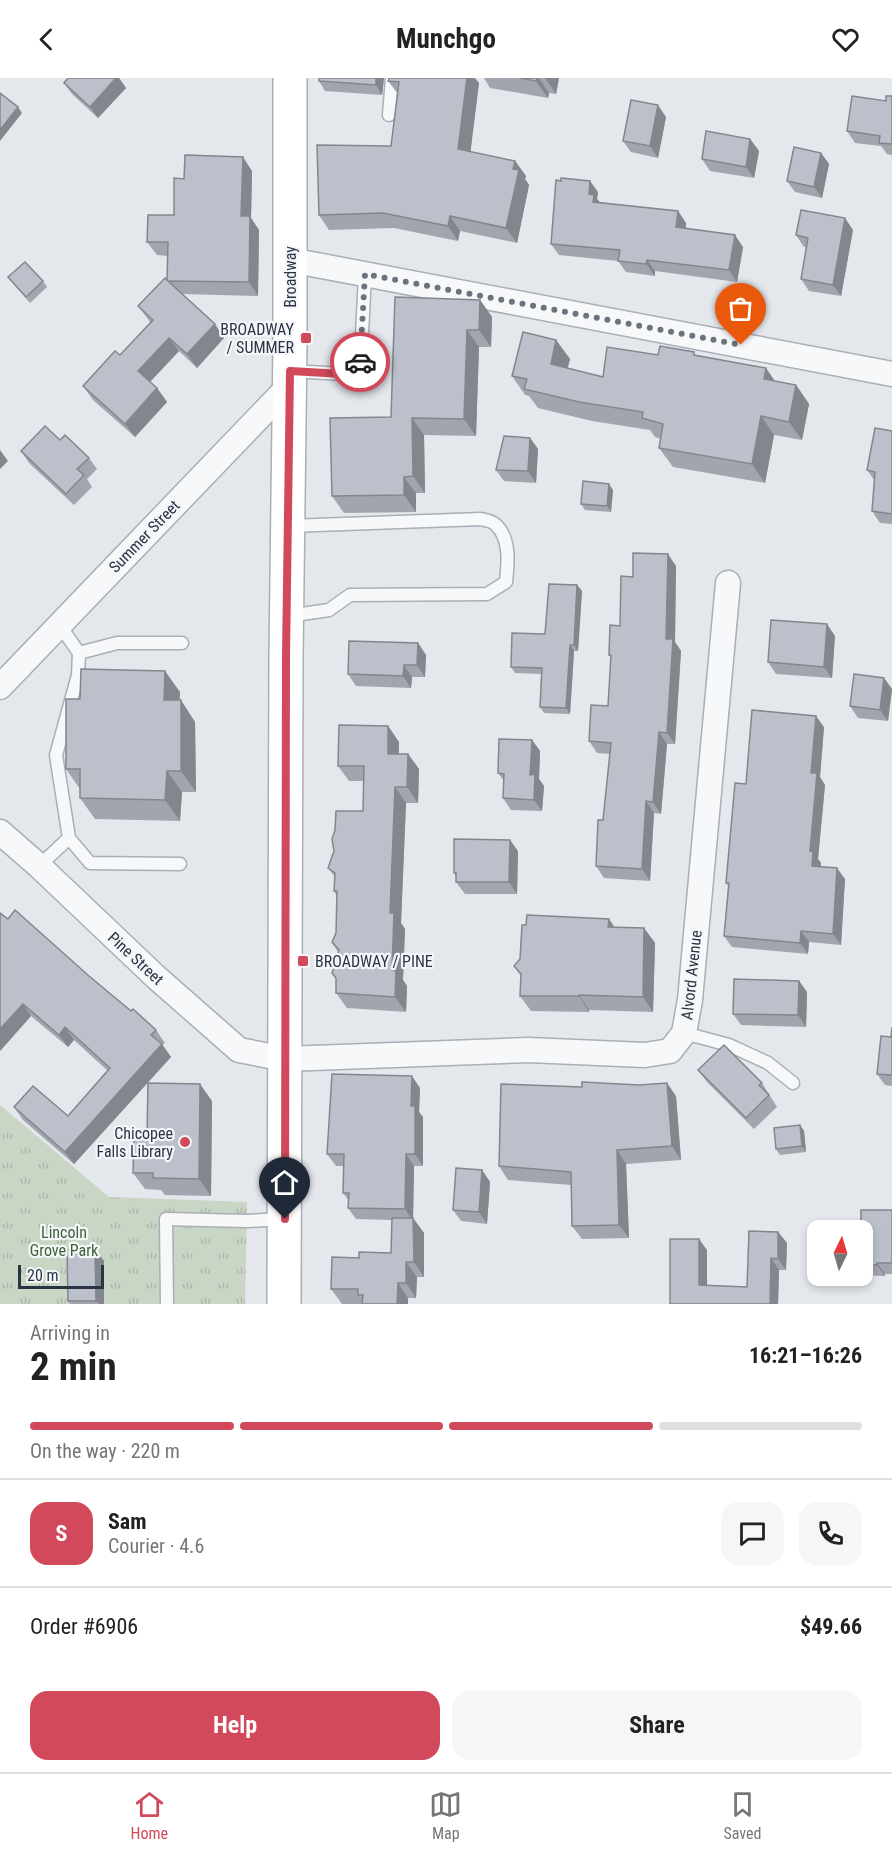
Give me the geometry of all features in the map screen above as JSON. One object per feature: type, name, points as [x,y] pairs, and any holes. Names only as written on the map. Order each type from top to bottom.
[{"type":"main road","name":"Broadway","points":[[284,1304],[291,78]]},
{"type":"street","points":[[290,260],[892,374]]},
{"type":"street","name":"Summer Street","points":[[0,687],[290,379]]},
{"type":"street","name":"Alvord Avenue","points":[[285,1059],[528,1050],[645,1054],[670,1050],[684,1033],[691,988],[728,583]]},
{"type":"street","name":"Pine Street","points":[[0,832],[157,978],[239,1050],[285,1059]]},
{"type":"lane","points":[[389,116],[392,78]]},
{"type":"lane","points":[[290,379],[360,375],[365,274]]},
{"type":"lane","points":[[287,617],[329,610],[350,595],[487,594],[506,582],[508,562],[505,538],[494,523],[481,519],[288,526]]},
{"type":"lane","points":[[59,624],[79,653],[78,675],[56,755],[69,838],[90,863],[180,864]]},
{"type":"lane","points":[[79,653],[117,643],[182,643]]},
{"type":"lane","points":[[39,866],[69,838]]},
{"type":"lane","points":[[684,1033],[729,1045],[768,1063],[793,1083]]},
{"type":"lane","points":[[167,1304],[166,1219],[247,1221],[285,1219]]},
{"type":"green space","name":"Lincoln Grove Park","points":[[0,1105],[109,1197],[247,1202],[245,1304],[0,1304]]},
{"type":"building","points":[[68,78],[116,78],[90,107],[64,83]]},
{"type":"building","points":[[319,78],[376,78],[376,85],[319,81]]},
{"type":"building","points":[[389,78],[467,78],[458,149],[515,161],[513,169],[519,170],[506,228],[450,216],[448,226],[383,213],[319,215],[317,145],[391,146],[399,82],[388,81]]},
{"type":"building","points":[[520,78],[537,78],[536,81]]},
{"type":"building","points":[[0,93],[18,107],[0,130]]},
{"type":"building","points":[[852,96],[886,101],[886,96],[892,96],[892,144],[879,143],[880,136],[847,131]]},
{"type":"building","points":[[631,100],[658,105],[650,146],[623,141]]},
{"type":"building","points":[[706,131],[750,139],[746,167],[702,159]]},
{"type":"building","points":[[794,147],[821,153],[814,187],[787,181]]},
{"type":"building","points":[[185,155],[243,157],[241,216],[250,216],[249,282],[168,281],[215,324],[187,354],[169,338],[138,371],[157,388],[125,424],[83,386],[115,351],[120,355],[153,320],[138,306],[165,278],[167,280],[168,242],[147,242],[148,215],[174,215],[174,178],[184,179]]},
{"type":"building","points":[[561,178],[590,181],[589,194],[594,195],[593,202],[678,211],[676,227],[735,235],[729,270],[647,260],[646,264],[618,261],[620,250],[551,244],[556,180],[561,181]]},
{"type":"building","points":[[801,210],[845,218],[833,285],[801,279],[808,238],[796,235]]},
{"type":"building","points":[[25,262],[43,281],[26,297],[8,277]]},
{"type":"building","points":[[395,297],[480,300],[479,330],[467,330],[464,419],[412,418],[413,476],[404,477],[404,495],[332,496],[330,418],[391,417]]},
{"type":"building","points":[[523,332],[556,340],[551,364],[603,377],[607,347],[658,355],[660,346],[694,352],[694,355],[766,368],[764,379],[796,385],[789,422],[761,416],[752,464],[659,448],[663,424],[642,418],[643,412],[579,402],[524,389],[527,379],[512,376]]},
{"type":"building","points":[[45,426],[60,440],[65,435],[89,458],[77,469],[84,475],[66,494],[21,451]]},
{"type":"building","points":[[875,428],[892,431],[892,514],[872,511],[875,472],[867,470]]},
{"type":"building","points":[[504,436],[530,438],[528,471],[496,470]]},
{"type":"building","points":[[583,481],[609,484],[607,506],[581,504]]},
{"type":"building","points":[[633,553],[668,554],[666,639],[673,639],[667,733],[659,732],[653,802],[646,801],[642,869],[596,866],[598,820],[603,820],[611,743],[589,741],[591,705],[608,706],[610,625],[620,626],[621,576],[633,577]]},
{"type":"building","points":[[549,584],[577,585],[574,645],[570,645],[566,708],[540,707],[542,668],[511,667],[512,633],[545,634]]},
{"type":"building","points":[[771,620],[827,624],[824,667],[768,662]]},
{"type":"building","points":[[349,641],[418,643],[417,665],[404,665],[403,676],[348,674]]},
{"type":"building","points":[[81,669],[165,671],[164,700],[181,700],[181,771],[167,771],[165,800],[80,798],[80,769],[66,769],[66,699],[80,699]]},
{"type":"building","points":[[854,674],[884,678],[880,710],[850,706]]},
{"type":"building","points":[[752,710],[816,716],[811,773],[817,773],[810,851],[813,852],[812,866],[837,868],[833,934],[801,931],[800,943],[724,936],[729,883],[726,883],[735,783],[746,784]]},
{"type":"building","points":[[339,725],[388,726],[388,754],[408,754],[407,787],[395,787],[390,913],[394,913],[392,970],[396,971],[395,997],[336,993],[336,978],[332,973],[339,950],[332,942],[336,933],[337,891],[334,891],[335,873],[328,868],[334,851],[332,839],[336,811],[363,811],[364,766],[338,766]]},
{"type":"building","points":[[499,739],[532,740],[530,775],[535,774],[534,800],[503,798],[504,774],[498,773]]},
{"type":"building","points":[[454,839],[510,840],[509,882],[456,882]]},
{"type":"building","points":[[15,910],[89,976],[131,1011],[133,1009],[156,1030],[151,1035],[162,1044],[65,1152],[14,1107],[33,1086],[68,1116],[110,1068],[65,1027],[59,1035],[23,1004],[0,1029],[0,913],[8,919]]},
{"type":"building","points":[[527,915],[609,919],[608,927],[644,928],[643,997],[520,996],[521,974],[514,966],[520,959],[522,925],[526,925]]},
{"type":"building","points":[[734,979],[799,981],[798,1015],[733,1014]]},
{"type":"building","points":[[892,1027],[892,1075],[877,1074],[881,1036],[891,1037]]},
{"type":"building","points":[[724,1045],[762,1083],[759,1085],[769,1095],[746,1118],[698,1070]]},
{"type":"building","points":[[332,1074],[412,1076],[411,1106],[415,1106],[415,1154],[406,1154],[405,1209],[348,1208],[349,1193],[343,1193],[344,1154],[327,1154]]},
{"type":"building","points":[[582,1082],[639,1085],[667,1083],[672,1146],[617,1150],[619,1225],[572,1226],[571,1172],[499,1166],[501,1084],[582,1087]]},
{"type":"building","points":[[148,1083],[200,1084],[199,1179],[153,1178],[153,1173],[133,1173],[134,1134],[147,1135]]},
{"type":"building","points":[[800,1125],[802,1146],[776,1149],[774,1128]]},
{"type":"building","points":[[456,1168],[482,1170],[479,1212],[453,1210]]},
{"type":"building","points":[[861,1210],[892,1210],[892,1263],[873,1265],[873,1220],[861,1220]]},
{"type":"building","points":[[392,1218],[413,1218],[414,1262],[406,1262],[406,1283],[398,1283],[397,1304],[362,1304],[363,1295],[358,1295],[358,1289],[331,1289],[332,1257],[359,1258],[359,1252],[391,1253]]},
{"type":"building","points":[[749,1231],[778,1232],[778,1259],[771,1258],[770,1304],[670,1304],[670,1239],[699,1239],[699,1285],[747,1287]]},
{"type":"building","points":[[95,1249],[96,1301],[68,1301],[67,1250]]},
{"type":"way so far","points":[[360,362],[365,274],[741,345]]},
{"type":"place","name":"BROADWAY / SUMMER","points":[[306,338]]},
{"type":"place","name":"BROADWAY / PINE","points":[[303,961]]},
{"type":"place","name":"Chicopee Falls Library","points":[[185,1142]]},
{"type":"route","points":[[285,1219],[286,657],[290,371],[360,375],[360,362]]}]
